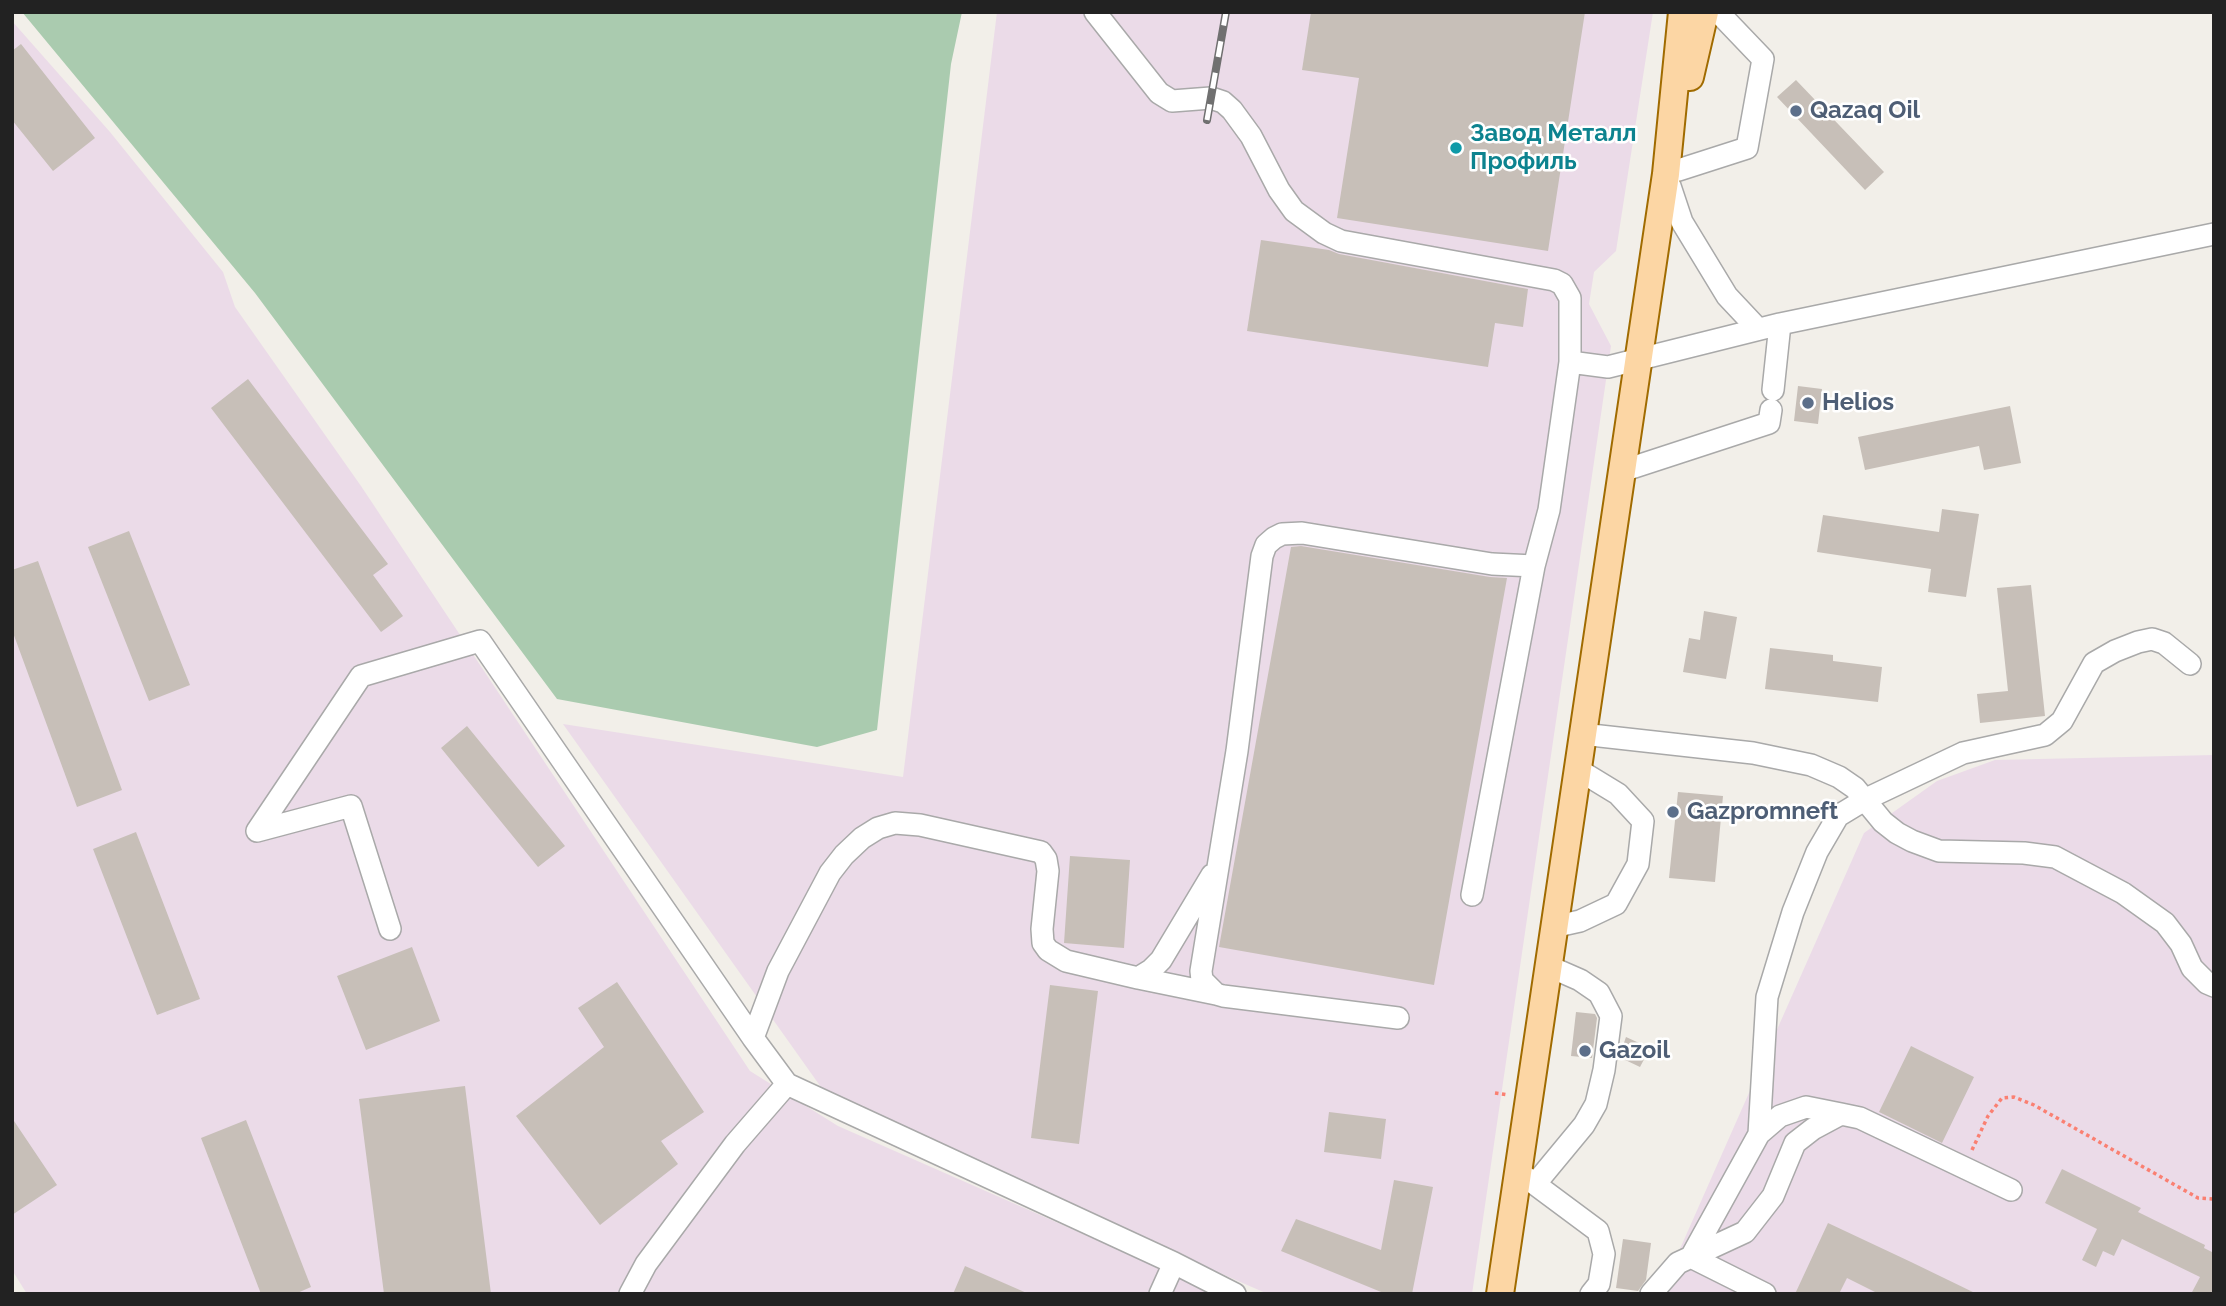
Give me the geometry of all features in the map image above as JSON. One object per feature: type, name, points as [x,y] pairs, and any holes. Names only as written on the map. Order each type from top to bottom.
[{"type":"main road","points":[[1500,1294],[1527,1177],[1553,927],[1666,174],[1682,12]]},
{"type":"main road","points":[[1666,174],[1705,12]]},
{"type":"street","points":[[1095,12],[1159,93],[1172,101],[1211,98],[1223,102],[1232,110],[1251,136],[1279,190],[1294,211],[1324,233],[1342,241],[1554,279],[1562,284],[1570,298],[1570,362],[1549,510],[1534,566],[1472,895]]},
{"type":"street","points":[[1718,12],[1763,59],[1747,148],[1666,174],[1682,222],[1727,296],[1758,329]]},
{"type":"street","points":[[1570,362],[1608,367],[1780,324],[2214,234]]},
{"type":"street","points":[[1622,471],[1769,423],[1780,324]]},
{"type":"street","points":[[1216,994],[1202,980],[1201,971],[1237,751],[1262,555],[1266,545],[1282,534],[1302,533],[1492,564],[1534,566]]},
{"type":"street","points":[[1759,1134],[1768,998],[1793,912],[1817,852],[1838,816],[1866,799],[1964,753],[2045,735],[2062,721],[2094,663],[2138,642],[2152,639],[2164,643],[2190,664]]},
{"type":"street","points":[[390,929],[351,806],[257,831],[361,676],[480,641],[787,1084],[1174,1263],[1235,1294]]},
{"type":"street","points":[[1583,734],[1753,753],[1811,765],[1839,777],[1866,799],[1883,822],[1897,833],[1939,851],[2024,853],[2055,857],[2123,893],[2165,923],[2181,944],[2192,968],[2207,983],[2214,986]]},
{"type":"street","points":[[1553,927],[1580,921],[1616,904],[1638,864],[1643,821],[1618,794],[1577,769]]},
{"type":"street","points":[[753,1038],[778,971],[830,873],[862,838],[878,828],[895,823],[920,825],[1041,852],[1046,859],[1048,871],[1043,943],[1048,950],[1066,961],[1216,994],[1398,1018]]},
{"type":"street","points":[[1138,978],[1161,960],[1218,864]]},
{"type":"street","points":[[1548,965],[1580,980],[1599,993],[1611,1016],[1597,1104],[1584,1125],[1527,1177],[1598,1231],[1604,1254],[1598,1283],[1591,1294]]},
{"type":"street","points":[[630,1294],[646,1264],[726,1154],[787,1084]]},
{"type":"street","points":[[1691,1257],[1759,1134],[1780,1116],[1806,1108],[1860,1118],[2011,1190]]},
{"type":"street","points":[[1651,1294],[1678,1263],[1745,1232],[1773,1196],[1795,1143],[1813,1129],[1841,1114]]},
{"type":"street","points":[[1691,1257],[1765,1294]]},
{"type":"street","points":[[1160,1294],[1174,1263]]},
{"type":"path","points":[[1964,1167],[1988,1116],[2002,1098],[2014,1097],[2034,1105],[2198,1198],[2214,1199]]},
{"type":"shaded area","points":[[997,12],[1653,12],[1616,251],[1594,272],[1589,304],[1611,346],[1472,1294],[1268,1294],[823,1090],[563,724],[903,777]]},
{"type":"shaded area","points":[[12,21],[110,132],[223,272],[235,307],[361,486],[750,1071],[838,1126],[1156,1266],[1212,1294],[27,1294],[12,1270]]},
{"type":"shaded area","points":[[2214,755],[2214,1294],[1660,1294],[1864,833],[1937,781],[1995,760]]},
{"type":"green space","points":[[22,12],[962,12],[951,64],[877,730],[817,747],[557,699],[255,293]]},
{"type":"building","name":"Завод Металл Профиль","points":[[1311,12],[1585,12],[1548,251],[1337,218],[1359,78],[1302,70]]},
{"type":"building","points":[[21,44],[95,138],[53,171],[12,120],[12,51]]},
{"type":"building","points":[[1796,80],[1884,172],[1865,190],[1777,97]]},
{"type":"building","points":[[1261,240],[1329,250],[1528,289],[1523,327],[1495,323],[1488,367],[1247,331]]},
{"type":"building","points":[[248,379],[388,564],[373,575],[403,616],[381,632],[211,408]]},
{"type":"building","name":"Helios","points":[[1798,386],[1822,389],[1818,424],[1794,421]]},
{"type":"building","points":[[2010,406],[2021,463],[1984,470],[1979,446],[1865,470],[1858,437]]},
{"type":"building","points":[[1942,509],[1979,514],[1966,597],[1928,592],[1931,569],[1817,552],[1823,515],[1939,532]]},
{"type":"building","points":[[129,531],[190,685],[149,701],[88,547]]},
{"type":"building","points":[[1301,546],[1507,578],[1434,985],[1219,947],[1291,547]]},
{"type":"building","points":[[38,561],[122,790],[77,807],[12,630],[12,570]]},
{"type":"building","points":[[2031,585],[2045,716],[1980,723],[1977,694],[2008,691],[1997,588]]},
{"type":"building","points":[[1704,611],[1737,617],[1726,679],[1683,672],[1689,638],[1700,640]]},
{"type":"building","points":[[1770,648],[1833,655],[1833,661],[1882,667],[1878,702],[1765,689]]},
{"type":"building","points":[[467,726],[565,846],[538,867],[441,748]]},
{"type":"building","points":[[1678,792],[1723,796],[1715,882],[1669,878]]},
{"type":"building","points":[[136,832],[200,999],[157,1015],[93,849]]},
{"type":"building","points":[[1070,856],[1130,860],[1124,948],[1064,943]]},
{"type":"building","points":[[412,947],[440,1021],[366,1050],[337,976]]},
{"type":"building","points":[[617,982],[704,1112],[661,1141],[678,1164],[600,1225],[516,1116],[604,1047],[578,1008]]},
{"type":"building","points":[[1050,985],[1098,991],[1079,1144],[1031,1138]]},
{"type":"building","points":[[1576,1012],[1595,1014],[1597,1018],[1592,1058],[1571,1056]]},
{"type":"building","points":[[1626,1037],[1650,1048],[1640,1067],[1619,1057]]},
{"type":"building","points":[[1911,1046],[1974,1077],[1942,1143],[1879,1112]]},
{"type":"building","points":[[465,1086],[491,1294],[384,1294],[359,1099]]},
{"type":"building","points":[[1329,1112],[1386,1119],[1381,1159],[1324,1152]]},
{"type":"building","points":[[12,1118],[57,1185],[12,1215]]},
{"type":"building","points":[[246,1120],[311,1287],[295,1294],[261,1294],[201,1138]]},
{"type":"building","points":[[2062,1169],[2141,1208],[2138,1212],[2205,1245],[2204,1248],[2212,1252],[2214,1248],[2214,1294],[2191,1294],[2200,1277],[2122,1239],[2114,1256],[2103,1251],[2096,1267],[2082,1260],[2097,1229],[2045,1203]]},
{"type":"building","points":[[1394,1180],[1433,1187],[1412,1294],[1386,1294],[1281,1251],[1296,1219],[1381,1250]]},
{"type":"building","points":[[1828,1223],[1977,1294],[1879,1294],[1847,1278],[1839,1294],[1795,1294]]},
{"type":"building","points":[[1623,1239],[1651,1243],[1646,1280],[1638,1291],[1616,1288]]},
{"type":"building","points":[[965,1266],[1029,1294],[953,1294]]},
{"type":"railway","points":[[1207,120],[1226,12]]},
{"type":"place","name":"Qazaq Oil","points":[[1796,111]]},
{"type":"place","name":"Завод Металл Профиль","points":[[1456,148]]},
{"type":"place","name":"Helios","points":[[1808,403]]},
{"type":"place","name":"Gazpromneft","points":[[1673,812]]},
{"type":"place","name":"Gazoil","points":[[1585,1051]]}]
